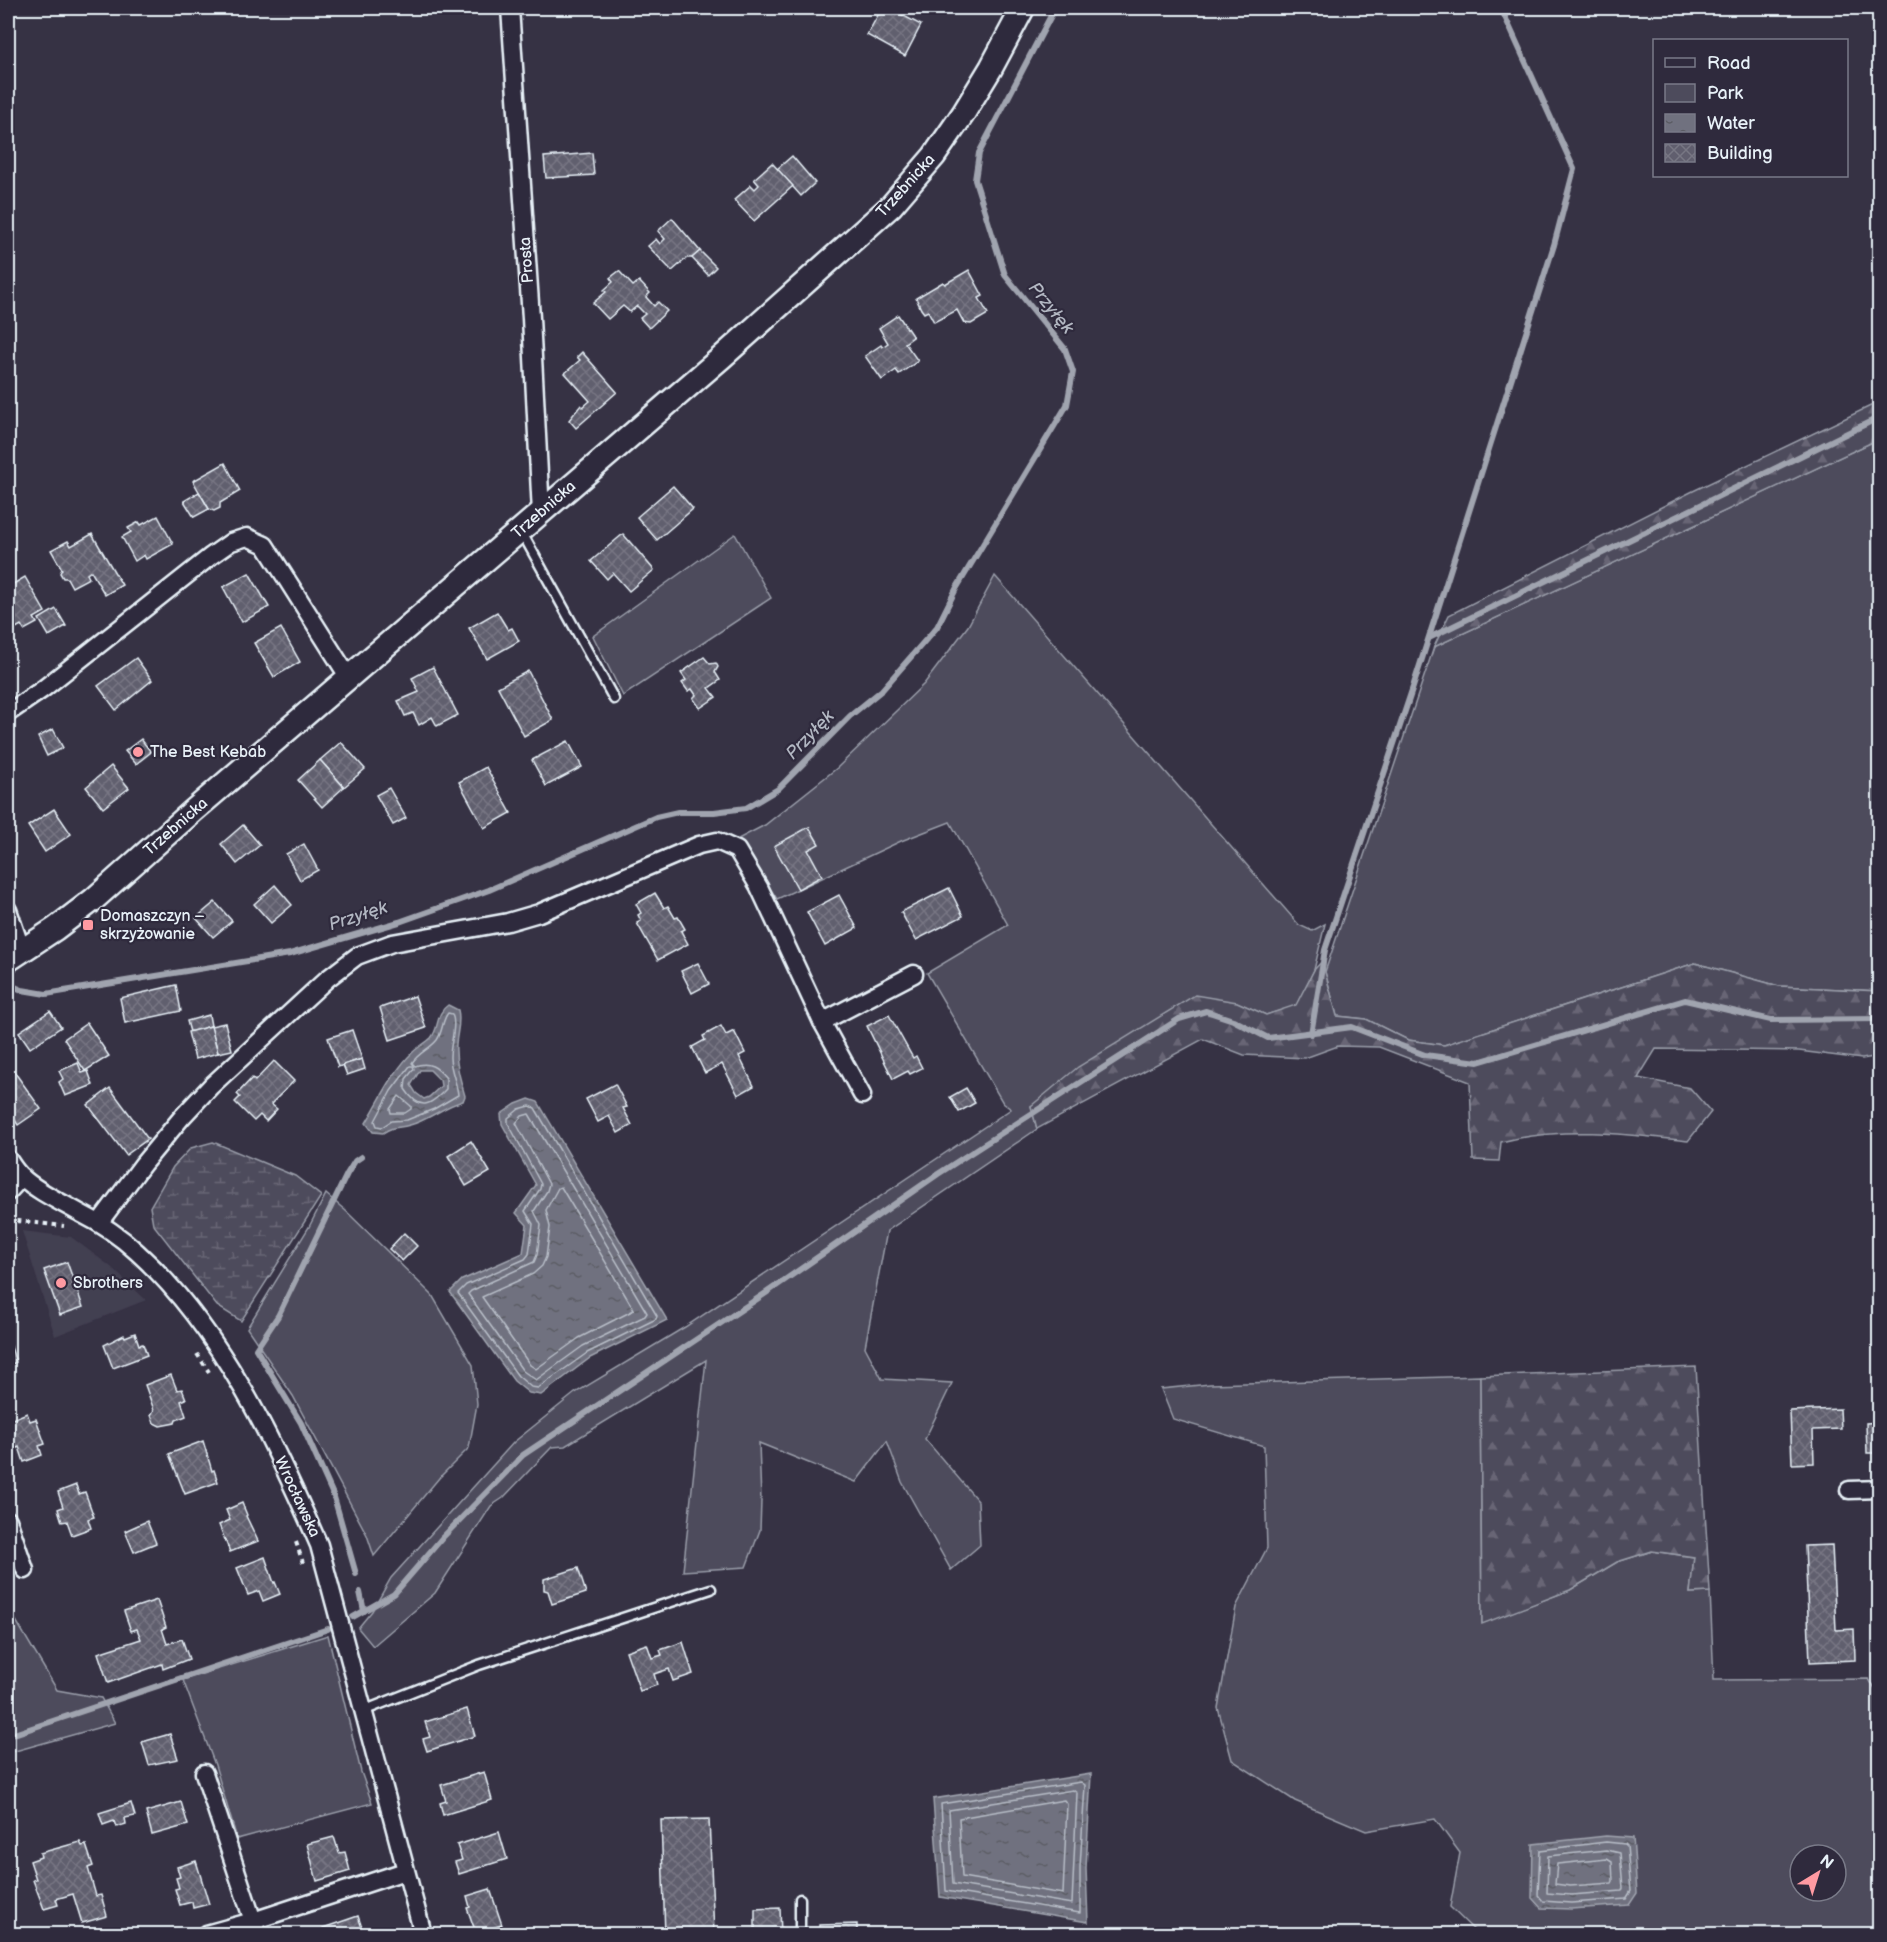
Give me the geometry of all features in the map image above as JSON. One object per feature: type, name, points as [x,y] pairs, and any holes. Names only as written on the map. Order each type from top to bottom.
[{"type":"street","name":"Prosta","points":[[510,8],[531,318],[541,513]]},
{"type":"street","name":"Trzebnicka","points":[[13,956],[93,900],[721,358],[891,206],[934,156],[963,114],[1023,8]]},
{"type":"street","points":[[8,712],[44,689],[211,556],[231,542],[247,537],[264,545],[349,678]]},
{"type":"street","points":[[99,1223],[143,1164],[211,1086],[319,986],[357,956],[392,944],[508,922],[539,913],[699,845],[717,841],[737,850],[759,887],[822,1022],[862,1095]]},
{"type":"street","points":[[8,910],[13,956]]},
{"type":"street","points":[[822,1022],[914,974]]},
{"type":"street","name":"Wrocławska","points":[[8,1159],[22,1177],[54,1200],[99,1223],[136,1250],[165,1280],[205,1330],[250,1401],[293,1485],[319,1545],[423,1935]]},
{"type":"street","points":[[8,1192],[22,1177]]},
{"type":"street","points":[[1849,1490],[1880,1489]]},
{"type":"street","points":[[8,1520],[25,1570]]},
{"type":"street","points":[[204,1773],[255,1928]]},
{"type":"street","points":[[206,1935],[255,1928],[405,1871]]},
{"type":"lane","points":[[520,531],[614,699]]},
{"type":"lane","points":[[363,1711],[479,1665],[711,1589]]},
{"type":"lane","points":[[800,1899],[800,1935]]},
{"type":"path","points":[[8,1222],[71,1227]]},
{"type":"path","points":[[195,1351],[213,1378]]},
{"type":"path","points":[[294,1538],[305,1568]]},
{"type":"shaded area","points":[[22,1231],[71,1237],[111,1267],[146,1300],[55,1336]]},
{"type":"green space","points":[[1879,402],[1879,439],[1434,647],[1449,615],[1691,492]]},
{"type":"green space","points":[[1879,439],[1879,991],[1779,986],[1695,963],[1444,1045],[1408,1040],[1366,1019],[1337,1016],[1325,972],[1434,647]]},
{"type":"green space","points":[[735,534],[771,598],[623,696],[593,636]]},
{"type":"green space","points":[[995,576],[1299,925],[1312,931],[1325,924],[1314,970],[1296,1006],[1266,1015],[1237,1002],[1031,1106],[1037,1129],[887,1231],[865,1347],[882,1379],[952,1383],[925,1439],[978,1501],[980,1545],[951,1570],[902,1482],[887,1441],[856,1482],[759,1443],[760,1530],[746,1567],[683,1571],[706,1360],[565,1446],[552,1447],[503,1498],[491,1506],[435,1593],[373,1646],[358,1628],[372,1611],[391,1578],[514,1442],[575,1393],[685,1327],[1011,1109],[1003,1103],[927,973],[1008,925],[950,822],[901,841],[777,899],[738,839],[765,825],[837,768],[924,684],[968,626]]},
{"type":"green space","points":[[1324,959],[1325,972],[1337,1016],[1366,1019],[1408,1040],[1444,1045],[1695,963],[1779,986],[1879,991],[1879,1056],[1862,1059],[1799,1051],[1656,1049],[1638,1078],[1690,1088],[1711,1112],[1688,1141],[1618,1134],[1547,1134],[1501,1142],[1499,1161],[1473,1160],[1470,1082],[1379,1047],[1338,1046],[1305,1058],[1244,1055],[1203,1039],[1037,1129],[1031,1106],[1078,1067],[1195,995],[1237,1002],[1266,1015],[1296,1005],[1314,970]]},
{"type":"green space","points":[[213,1142],[295,1176],[321,1196],[241,1321],[217,1306],[153,1224],[150,1207],[173,1167],[191,1148]]},
{"type":"green space","points":[[326,1194],[432,1295],[473,1365],[477,1404],[469,1448],[439,1478],[374,1556],[367,1535],[293,1396],[247,1328],[309,1227]]},
{"type":"green space","points":[[1696,1367],[1710,1592],[1690,1593],[1694,1557],[1652,1551],[1617,1562],[1570,1590],[1482,1624],[1480,1376]]},
{"type":"green space","points":[[1480,1376],[1482,1623],[1570,1590],[1617,1562],[1652,1551],[1694,1557],[1690,1593],[1710,1592],[1714,1680],[1869,1679],[1880,1698],[1879,1934],[1478,1934],[1450,1907],[1460,1853],[1435,1819],[1366,1831],[1295,1801],[1232,1760],[1218,1708],[1236,1607],[1267,1548],[1264,1446],[1173,1419],[1161,1389],[1210,1384]]},
{"type":"green space","points":[[8,1612],[11,1612],[57,1690],[101,1698],[115,1723],[8,1753]]},
{"type":"green space","points":[[328,1635],[361,1772],[372,1803],[237,1839],[215,1765],[183,1680]]},
{"type":"water","points":[[448,1005],[458,1010],[459,1014],[456,1051],[465,1096],[463,1101],[417,1123],[393,1128],[383,1133],[373,1132],[366,1123],[382,1095],[406,1060],[431,1038]],"holes":[[[420,1070],[430,1070],[440,1080],[441,1086],[424,1099],[411,1085]]]},
{"type":"water","points":[[529,1099],[538,1102],[667,1320],[590,1358],[541,1395],[529,1393],[514,1381],[450,1292],[462,1280],[523,1253],[527,1225],[516,1213],[536,1185],[502,1124],[501,1114]]},
{"type":"water","points":[[1091,1774],[1086,1868],[1088,1922],[940,1897],[933,1799]]},
{"type":"water","points":[[1606,1836],[1633,1838],[1637,1893],[1629,1905],[1571,1909],[1541,1908],[1532,1898],[1533,1844]]},
{"type":"building","points":[[882,8],[889,8],[921,25],[905,56],[867,35]]},
{"type":"building","points":[[592,153],[594,175],[546,178],[544,157]]},
{"type":"building","points":[[792,156],[815,183],[801,196],[777,169]]},
{"type":"building","points":[[772,163],[793,186],[754,221],[734,200],[751,185],[755,189],[759,185],[754,179]]},
{"type":"building","points":[[672,218],[700,251],[692,258],[687,258],[672,271],[648,246],[656,239],[660,244],[665,239],[658,231]]},
{"type":"building","points":[[700,251],[716,267],[708,275],[692,258]]},
{"type":"building","points":[[969,270],[983,296],[979,298],[988,314],[971,324],[964,323],[957,310],[934,322],[928,311],[924,313],[921,309],[916,298]]},
{"type":"building","points":[[619,271],[633,286],[639,281],[650,293],[646,297],[654,306],[658,302],[667,311],[649,328],[640,318],[645,314],[637,306],[630,312],[623,306],[608,319],[593,303],[606,292],[604,290],[613,282],[610,278]]},
{"type":"building","points":[[898,315],[913,337],[905,343],[918,361],[899,374],[896,370],[882,380],[865,356],[888,343],[879,328]]},
{"type":"building","points":[[582,352],[617,392],[576,428],[569,420],[581,405],[583,407],[590,401],[565,373],[580,360],[577,357]]},
{"type":"building","points":[[225,463],[240,491],[220,503],[220,508],[214,511],[209,509],[193,481]]},
{"type":"building","points":[[673,486],[693,509],[657,540],[637,517]]},
{"type":"building","points":[[199,492],[209,509],[194,517],[184,501]]},
{"type":"building","points":[[158,516],[173,544],[146,559],[144,555],[135,561],[122,537],[131,532],[128,528],[139,522],[141,525]]},
{"type":"building","points":[[92,534],[122,585],[105,595],[91,571],[87,574],[89,578],[72,587],[67,578],[63,578],[60,573],[62,569],[51,550],[68,541],[71,546]]},
{"type":"building","points":[[623,534],[654,570],[629,591],[613,573],[607,579],[591,561]]},
{"type":"building","points":[[249,573],[269,607],[242,622],[223,587]]},
{"type":"building","points":[[25,577],[45,612],[34,618],[37,623],[24,630],[21,625],[11,631],[8,625],[8,587]]},
{"type":"building","points":[[56,609],[66,626],[49,636],[39,619]]},
{"type":"building","points":[[497,612],[508,630],[512,628],[519,641],[487,659],[469,628]]},
{"type":"building","points":[[281,628],[300,662],[274,677],[254,643]]},
{"type":"building","points":[[704,657],[710,664],[716,663],[718,667],[715,672],[720,680],[709,688],[716,697],[700,708],[693,698],[696,695],[692,689],[688,691],[682,683],[686,680],[681,673]]},
{"type":"building","points":[[136,658],[152,680],[116,710],[98,686]]},
{"type":"building","points":[[433,667],[458,715],[437,726],[432,717],[419,725],[413,713],[405,716],[398,701],[419,692],[412,678]]},
{"type":"building","points":[[528,671],[553,720],[524,736],[498,687]]},
{"type":"building","points":[[53,729],[63,748],[47,756],[38,737]]},
{"type":"building","name":"The Best Kebab","points":[[141,739],[151,752],[136,764],[125,751]]},
{"type":"building","points":[[568,741],[582,767],[546,786],[532,760]]},
{"type":"building","points":[[341,742],[365,769],[344,787],[320,760]]},
{"type":"building","points":[[320,760],[344,787],[322,807],[298,780]]},
{"type":"building","points":[[111,766],[129,788],[103,808],[86,787]]},
{"type":"building","points":[[486,767],[511,813],[484,828],[459,782]]},
{"type":"building","points":[[389,788],[406,818],[393,825],[376,795]]},
{"type":"building","points":[[54,809],[71,834],[45,852],[28,826]]},
{"type":"building","points":[[243,825],[260,845],[237,864],[221,844]]},
{"type":"building","points":[[809,827],[819,844],[808,850],[822,876],[798,889],[774,846]]},
{"type":"building","points":[[304,844],[318,870],[300,880],[286,854]]},
{"type":"building","points":[[275,885],[292,905],[271,923],[254,904]]},
{"type":"building","points":[[949,888],[963,916],[916,940],[901,912]]},
{"type":"building","points":[[655,893],[664,908],[668,906],[675,918],[678,917],[685,929],[681,931],[688,944],[658,960],[637,923],[641,921],[638,915],[641,913],[636,904]]},
{"type":"building","points":[[839,895],[857,928],[825,946],[807,912]]},
{"type":"building","points":[[215,902],[232,921],[213,937],[196,918]]},
{"type":"building","points":[[698,963],[709,984],[692,993],[681,971]]},
{"type":"building","points":[[176,985],[181,1011],[125,1023],[120,998]]},
{"type":"building","points":[[415,996],[426,1028],[390,1040],[380,1008]]},
{"type":"building","points":[[50,1011],[61,1027],[30,1048],[19,1032]]},
{"type":"building","points":[[209,1015],[211,1026],[190,1032],[187,1021]]},
{"type":"building","points":[[889,1015],[913,1058],[916,1056],[922,1068],[910,1074],[908,1071],[893,1079],[867,1026]]},
{"type":"building","points":[[87,1023],[109,1056],[85,1071],[64,1039]]},
{"type":"building","points":[[225,1023],[232,1050],[218,1053],[211,1026]]},
{"type":"building","points":[[211,1026],[218,1053],[195,1059],[188,1032]]},
{"type":"building","points":[[721,1026],[726,1035],[734,1031],[745,1053],[739,1056],[754,1086],[738,1095],[722,1064],[705,1073],[692,1047],[705,1040],[703,1036]]},
{"type":"building","points":[[352,1030],[362,1059],[338,1067],[328,1038]]},
{"type":"building","points":[[362,1059],[365,1069],[347,1075],[343,1065]]},
{"type":"building","points":[[274,1061],[294,1081],[271,1104],[277,1109],[266,1121],[260,1115],[254,1121],[235,1102],[240,1097],[237,1094],[252,1078],[255,1081]]},
{"type":"building","points":[[8,1063],[41,1109],[18,1125],[8,1110]]},
{"type":"building","points":[[78,1063],[82,1073],[88,1071],[93,1085],[65,1096],[59,1082],[63,1079],[59,1071]]},
{"type":"building","points":[[615,1084],[627,1107],[623,1108],[632,1125],[618,1133],[609,1116],[598,1122],[586,1099]]},
{"type":"building","points":[[110,1088],[148,1139],[126,1155],[88,1105]]},
{"type":"building","points":[[966,1088],[975,1103],[959,1112],[950,1097]]},
{"type":"building","points":[[471,1141],[490,1172],[466,1186],[448,1156]]},
{"type":"building","points":[[404,1233],[417,1246],[402,1261],[389,1249]]},
{"type":"building","points":[[67,1262],[83,1307],[60,1315],[44,1270]]},
{"type":"building","points":[[135,1333],[139,1345],[143,1344],[147,1355],[113,1368],[104,1345],[124,1335],[125,1337]]},
{"type":"building","points":[[8,1338],[16,1362],[10,1365],[13,1373],[8,1375]]},
{"type":"building","points":[[171,1375],[177,1390],[182,1389],[186,1399],[181,1401],[186,1416],[176,1420],[175,1423],[160,1426],[154,1423],[151,1415],[154,1410],[145,1385]]},
{"type":"building","points":[[1840,1409],[1841,1429],[1813,1430],[1814,1463],[1792,1464],[1790,1411]]},
{"type":"building","points":[[27,1413],[30,1421],[36,1419],[45,1444],[39,1446],[42,1455],[24,1462],[19,1447],[15,1449],[10,1435],[15,1433],[10,1420]]},
{"type":"building","points":[[1880,1422],[1880,1453],[1867,1453],[1866,1423]]},
{"type":"building","points":[[203,1441],[212,1471],[214,1470],[218,1482],[185,1494],[169,1454]]},
{"type":"building","points":[[76,1485],[79,1494],[85,1492],[94,1517],[88,1519],[91,1528],[72,1535],[67,1521],[62,1522],[58,1509],[63,1507],[58,1492]]},
{"type":"building","points":[[242,1503],[258,1541],[230,1552],[219,1525],[230,1520],[226,1510]]},
{"type":"building","points":[[147,1521],[156,1543],[134,1552],[125,1531]]},
{"type":"building","points":[[1832,1545],[1836,1630],[1854,1629],[1855,1660],[1810,1662],[1805,1546]]},
{"type":"building","points":[[265,1557],[280,1594],[263,1601],[259,1591],[248,1595],[237,1568]]},
{"type":"building","points":[[578,1568],[586,1593],[552,1604],[548,1591],[544,1590],[544,1579]]},
{"type":"building","points":[[157,1600],[166,1627],[162,1629],[167,1644],[182,1639],[189,1659],[163,1669],[162,1664],[108,1683],[98,1653],[141,1639],[137,1629],[131,1631],[124,1611]]},
{"type":"building","points":[[683,1642],[693,1674],[673,1681],[669,1669],[654,1674],[657,1685],[640,1691],[626,1651],[647,1644],[652,1658],[662,1655],[660,1650]]},
{"type":"building","points":[[467,1709],[475,1736],[427,1751],[423,1739],[430,1737],[425,1722]]},
{"type":"building","points":[[170,1734],[178,1759],[149,1765],[142,1742]]},
{"type":"building","points":[[484,1772],[492,1800],[443,1815],[440,1803],[446,1801],[441,1785]]},
{"type":"building","points":[[181,1802],[188,1825],[152,1835],[146,1812]]},
{"type":"building","points":[[131,1803],[135,1816],[125,1818],[126,1824],[116,1827],[114,1821],[103,1825],[99,1813]]},
{"type":"building","points":[[709,1819],[714,1934],[665,1934],[661,1820]]},
{"type":"building","points":[[499,1832],[507,1859],[459,1874],[455,1862],[462,1860],[457,1845]]},
{"type":"building","points":[[334,1837],[339,1853],[345,1852],[350,1871],[317,1881],[307,1844]]},
{"type":"building","points":[[80,1842],[82,1846],[86,1845],[93,1866],[88,1868],[96,1896],[101,1895],[107,1916],[82,1923],[73,1894],[56,1899],[58,1905],[44,1909],[33,1880],[36,1879],[30,1861],[41,1857],[40,1853]]},
{"type":"building","points":[[196,1861],[209,1904],[193,1908],[192,1902],[180,1905],[175,1889],[179,1888],[176,1878],[180,1877],[177,1867]]},
{"type":"building","points":[[490,1889],[502,1925],[476,1933],[467,1908],[470,1907],[467,1896]]},
{"type":"building","points":[[780,1908],[781,1934],[755,1934],[755,1909]]},
{"type":"building","points":[[358,1916],[364,1934],[325,1934],[323,1928]]},
{"type":"building","points":[[857,1924],[857,1934],[819,1934],[819,1925]]},
{"type":"waterway","name":"Przyłęk","points":[[8,984],[22,990],[46,994],[290,954],[399,922],[489,890],[656,817],[678,812],[714,812],[746,808],[778,789],[850,716],[882,690],[937,627],[956,589],[1067,405],[1073,372],[1065,349],[1005,275],[975,180],[979,153],[1055,8]]},
{"type":"waterway","points":[[1311,1034],[1325,950],[1413,687],[1554,245],[1574,169],[1501,8]]},
{"type":"waterway","points":[[1429,638],[1880,417]]},
{"type":"waterway","points":[[353,1617],[394,1594],[443,1537],[523,1455],[766,1293],[938,1174],[1179,1019],[1206,1011],[1233,1020],[1268,1038],[1352,1027],[1425,1055],[1478,1062],[1685,1000],[1771,1020],[1880,1019]]},
{"type":"waterway","points":[[356,1574],[334,1497],[301,1423],[256,1349],[278,1316],[347,1174],[355,1161],[361,1157]]},
{"type":"waterway","points":[[360,1592],[364,1611]]},
{"type":"waterway","points":[[8,1736],[328,1629]]},
{"type":"place","name":"The Best Kebab","points":[[138,752]]},
{"type":"place","name":"Domaszczyn – skrzyżowanie","points":[[88,925]]},
{"type":"place","name":"Sbrothers","points":[[61,1283]]}]
